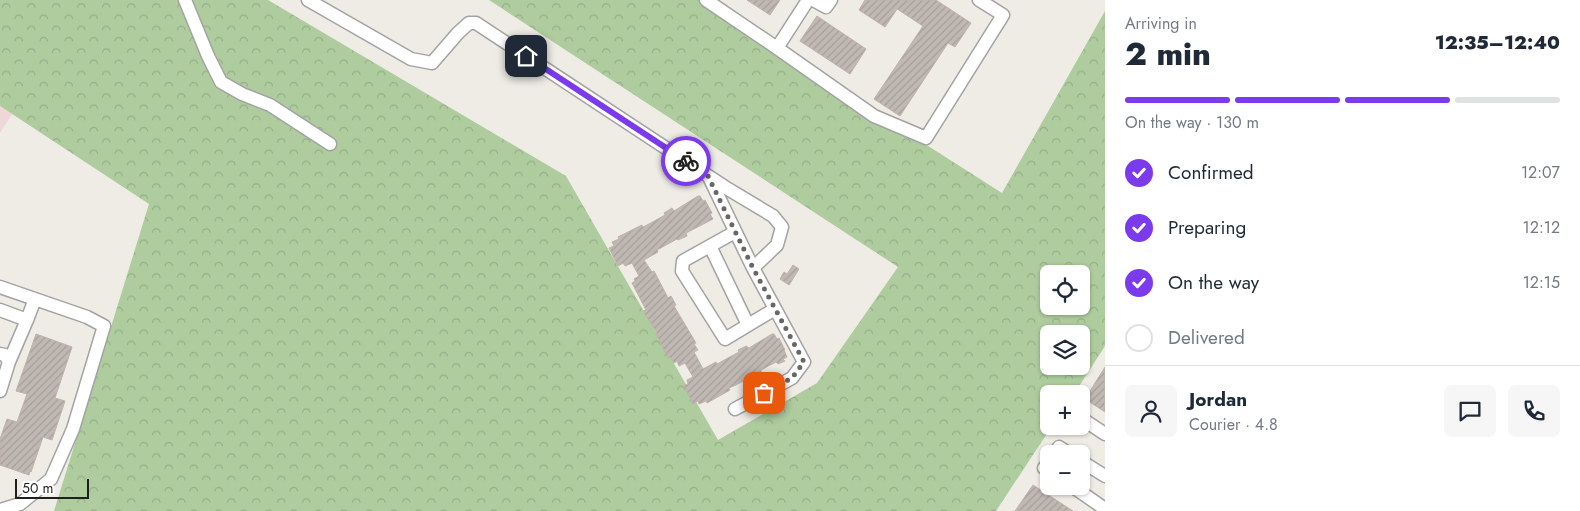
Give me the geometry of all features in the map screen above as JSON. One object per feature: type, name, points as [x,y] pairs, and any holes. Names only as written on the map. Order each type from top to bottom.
[{"type":"street","points":[[185,0],[221,82],[242,94],[270,104],[330,144]]},
{"type":"street","points":[[308,0],[411,59],[432,63],[458,33],[469,24],[476,23],[708,176],[773,216],[782,227],[778,245],[753,268]]},
{"type":"street","points":[[706,0],[874,116],[926,138],[1002,15],[979,0]]},
{"type":"street","points":[[777,48],[808,0]]},
{"type":"street","points":[[813,0],[826,7],[831,0]]},
{"type":"street","points":[[708,176],[753,268],[804,362],[792,378],[735,409]]},
{"type":"street","points":[[735,232],[683,261],[682,271],[725,339],[775,309]]},
{"type":"street","points":[[710,246],[748,325]]},
{"type":"street","points":[[0,287],[87,317],[104,326],[73,430],[51,479],[20,504],[0,510]]},
{"type":"street","points":[[0,391],[5,358],[27,320],[35,299]]},
{"type":"street","points":[[0,310],[27,320]]},
{"type":"street","points":[[1090,424],[1105,434]]},
{"type":"street","points":[[1090,467],[1105,476]]},
{"type":"street","points":[[1086,495],[1105,508]]},
{"type":"shaded area","points":[[0,106],[12,114],[0,133]]},
{"type":"green space","points":[[0,0],[268,0],[566,176],[718,440],[817,383],[898,267],[489,0],[699,0],[1002,193],[1105,11],[1105,346],[1090,369],[1090,325],[1040,325],[1040,375],[1086,375],[1080,385],[1040,385],[1040,435],[1046,435],[996,511],[54,511],[149,204],[0,106]]},
{"type":"building","points":[[747,0],[780,0],[770,15]]},
{"type":"building","points":[[865,0],[936,0],[971,23],[955,47],[948,43],[900,116],[874,99],[923,26],[897,9],[885,27],[859,10]]},
{"type":"building","points":[[817,16],[866,49],[850,74],[800,41]]},
{"type":"building","points":[[698,196],[703,201],[705,200],[713,219],[686,233],[687,236],[677,239],[657,250],[658,252],[644,260],[652,272],[654,271],[668,298],[671,296],[676,305],[674,306],[696,343],[694,344],[698,350],[694,352],[703,369],[716,362],[717,364],[746,346],[749,348],[772,334],[777,339],[779,338],[787,357],[783,359],[785,361],[778,364],[776,362],[761,370],[761,373],[729,388],[730,390],[707,403],[706,401],[699,404],[698,401],[693,404],[684,386],[688,384],[687,380],[693,377],[685,363],[679,366],[677,361],[674,363],[670,357],[668,358],[657,333],[643,311],[646,310],[632,283],[639,276],[632,263],[625,266],[623,263],[618,266],[609,248],[614,246],[612,242],[619,239],[618,237],[642,225],[643,227],[649,224],[665,215],[664,213],[672,208],[674,211]]},
{"type":"building","points":[[793,265],[799,269],[789,285],[780,279],[784,272],[787,274]]},
{"type":"building","points":[[36,334],[72,347],[55,398],[65,401],[52,440],[43,437],[29,475],[0,465],[0,439],[7,419],[17,422],[27,394],[16,391]]},
{"type":"building","points":[[1105,367],[1105,412],[1090,402],[1090,391]]},
{"type":"building","points":[[1033,485],[1040,490],[1040,495],[1048,495],[1073,511],[1015,511]]},
{"type":"way so far","points":[[686,161],[708,176],[753,268],[804,362],[792,378],[764,393]]},
{"type":"route","points":[[526,56],[686,161]]}]
